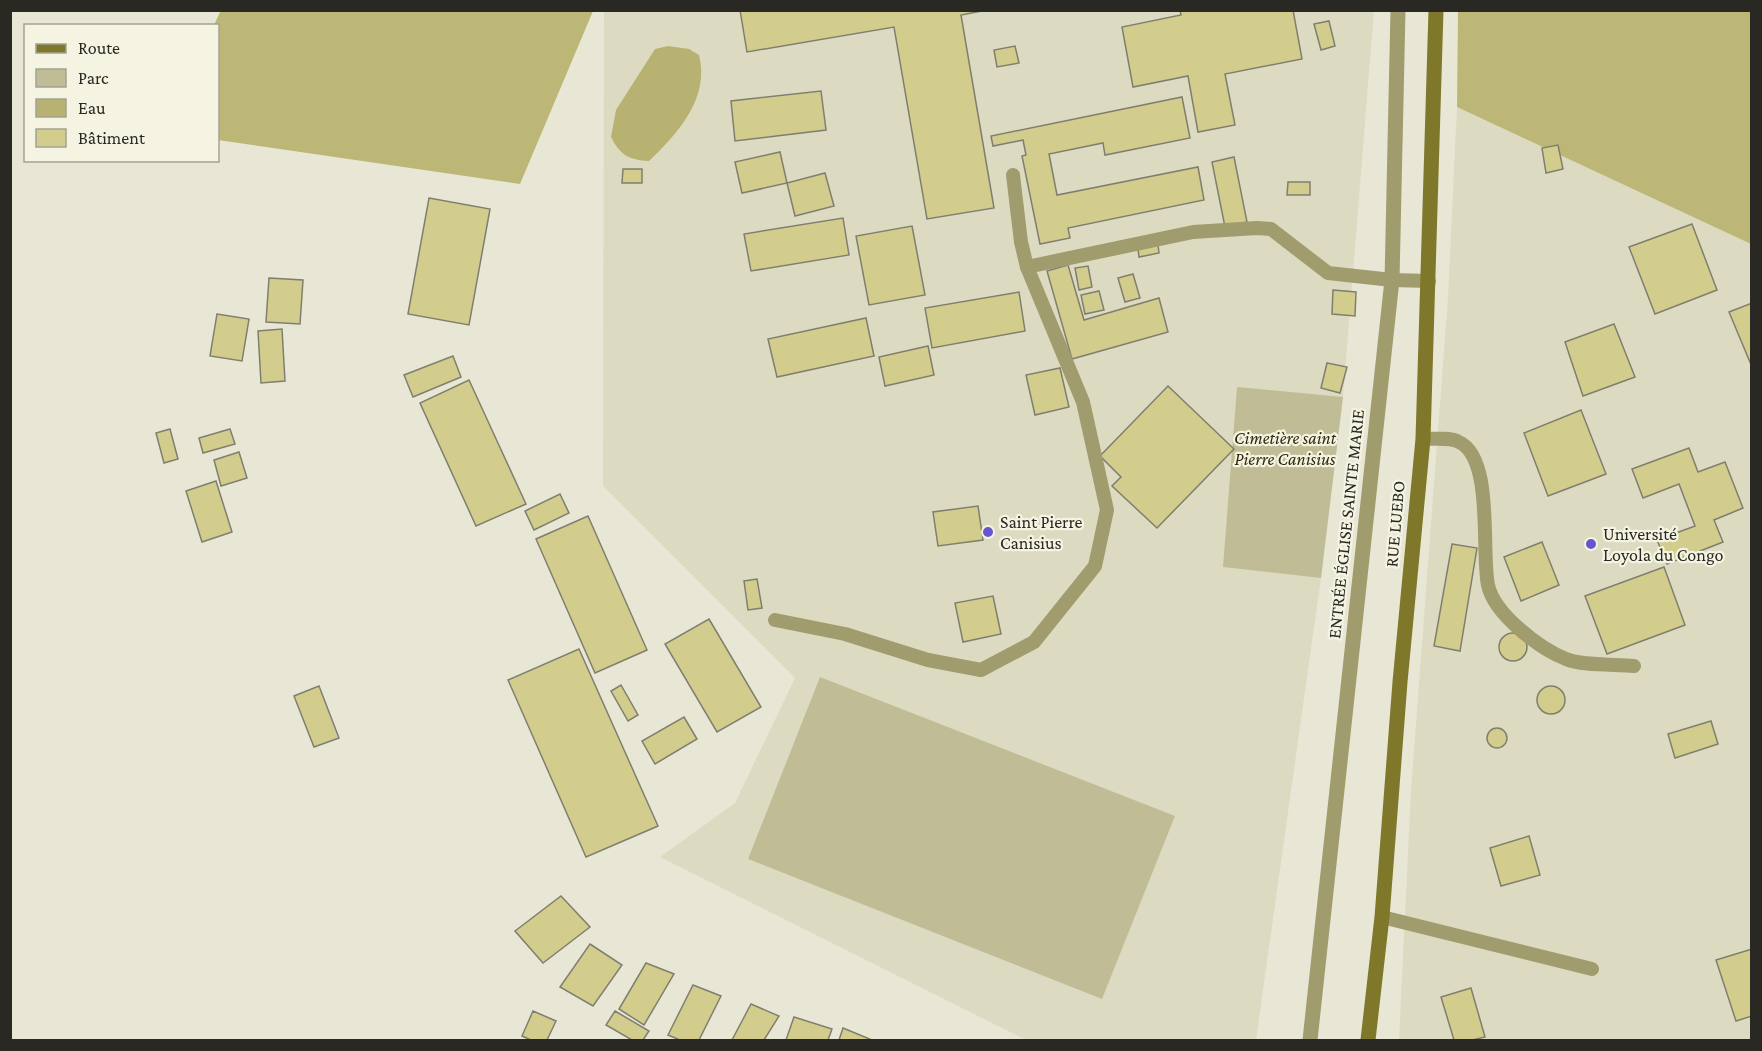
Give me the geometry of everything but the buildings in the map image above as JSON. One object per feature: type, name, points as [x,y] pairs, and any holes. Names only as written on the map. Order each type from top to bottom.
[{"type":"street","name":"ENTRÉE ÉGLISE SAINTE MARIE","points":[[1310,1041],[1392,280],[1398,10]]},
{"type":"street","name":"RUE LUEBO","points":[[1368,1041],[1382,917],[1400,682],[1423,439],[1436,10]]},
{"type":"lane","points":[[775,620],[845,634],[928,660],[981,670],[1034,642],[1095,566],[1107,510],[1083,402],[1027,267],[1020,242],[1012,175]]},
{"type":"lane","points":[[1027,267],[1193,232],[1257,228],[1271,229],[1328,273],[1392,280],[1429,280]]},
{"type":"lane","points":[[1423,439],[1458,441],[1471,450],[1481,476],[1488,587],[1500,610],[1525,633],[1567,660],[1635,666]]},
{"type":"lane","points":[[1382,917],[1592,969]]},
{"type":"shaded area","points":[[221,10],[593,10],[520,184],[219,140],[219,24],[214,24]]},
{"type":"shaded area","name":"Saint Pierre Canisius","points":[[604,11],[1374,11],[1343,397],[1321,578],[1256,1040],[1026,1040],[660,857],[735,803],[795,678],[603,486]]},
{"type":"shaded area","points":[[1458,11],[1751,11],[1751,244],[1457,107]]},
{"type":"shaded area","name":"Université Loyola du Congo","points":[[1457,107],[1751,244],[1751,1040],[1399,1040],[1411,790],[1448,297]]},
{"type":"green space","name":"Cimetière saint Pierre Canisius","points":[[1237,387],[1343,397],[1321,578],[1223,567]]},
{"type":"green space","points":[[820,677],[1175,816],[1102,999],[748,859]]},
{"type":"water","points":[[668,46],[689,49],[699,55],[700,86],[696,100],[671,139],[649,161],[631,158],[618,148],[611,137],[616,110],[655,49]]},
{"type":"place","name":"Saint Pierre Canisius","points":[[988,532]]},
{"type":"place","name":"Université Loyola du Congo","points":[[1591,544]]}]
